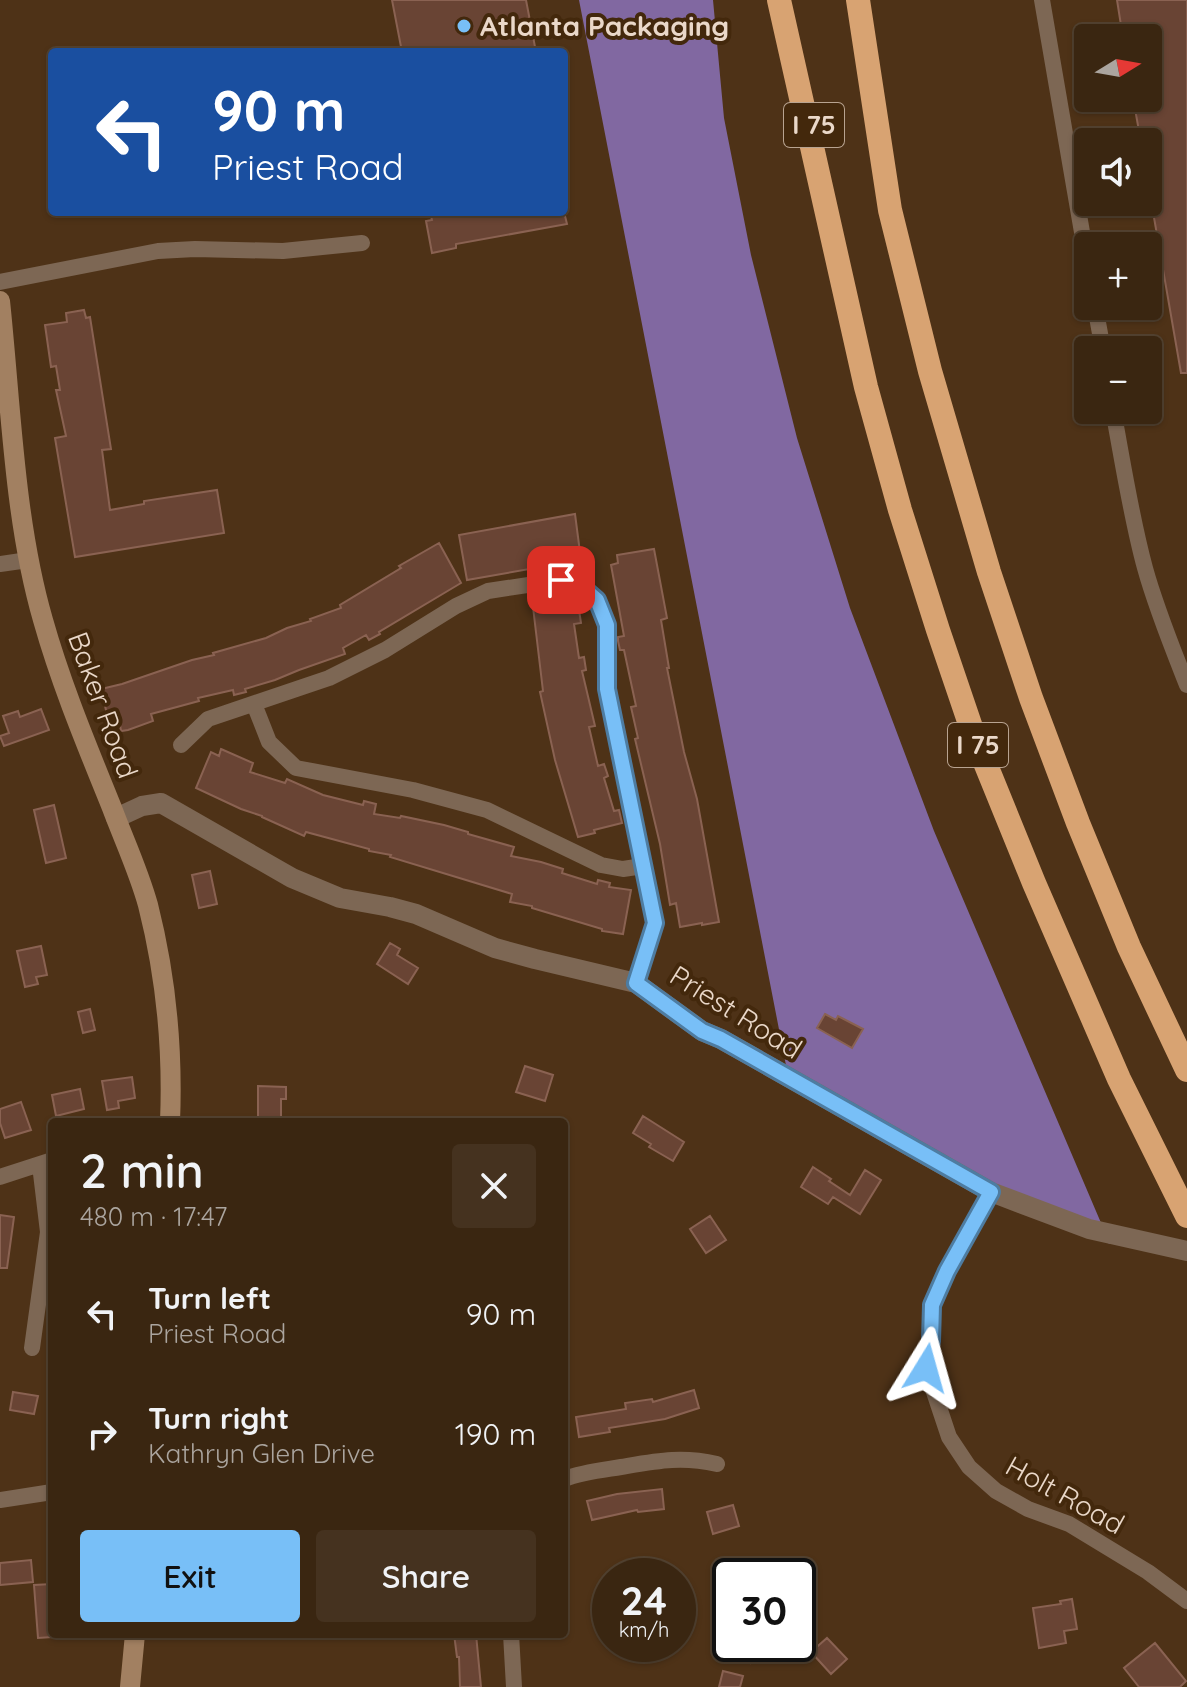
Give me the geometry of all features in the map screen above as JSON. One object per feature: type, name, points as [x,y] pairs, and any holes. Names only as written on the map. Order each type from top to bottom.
[{"type":"highway","points":[[779,0],[835,251]]},
{"type":"highway","name":"I 75","points":[[794,0],[835,251],[866,387],[938,630],[973,733],[1034,883],[1119,1079],[1187,1216]]},
{"type":"highway","name":"I 75","points":[[858,0],[890,210],[930,371],[989,572],[1031,698],[1103,885],[1187,1070]]},
{"type":"highway","points":[[875,0],[890,210]]},
{"type":"main road","name":"Baker Road","points":[[0,301],[28,560],[42,619],[68,698],[147,903],[161,962],[168,1028],[170,1118]]},
{"type":"main road","points":[[130,1687],[135,1638]]},
{"type":"street","points":[[1042,0],[1082,232]]},
{"type":"street","points":[[0,282],[158,251],[283,251],[362,243]]},
{"type":"street","points":[[1116,424],[1145,568],[1160,617],[1187,685]]},
{"type":"street","points":[[0,564],[28,560]]},
{"type":"street","points":[[181,745],[208,719],[329,678],[488,591],[561,580],[581,586],[597,600],[607,625],[607,689],[655,923],[636,983]]},
{"type":"street","points":[[254,704],[269,742],[296,768],[413,790],[487,810],[601,865],[623,869],[643,866]]},
{"type":"street","name":"Priest Road","points":[[116,818],[142,806],[161,803],[292,878],[340,898],[416,914],[495,948],[636,983],[702,1031],[991,1192],[1089,1229],[1187,1251]]},
{"type":"street","points":[[0,1177],[46,1163],[48,1232],[32,1348]]},
{"type":"street","name":"Holt Road","points":[[991,1192],[947,1271],[932,1305],[931,1341],[926,1368],[949,1437],[969,1467],[996,1491],[1028,1509],[1069,1524],[1148,1572],[1187,1601]]},
{"type":"street","points":[[568,1478],[591,1471],[665,1460],[717,1464]]},
{"type":"street","points":[[0,1500],[48,1493]]},
{"type":"street","points":[[511,1638],[514,1687]]},
{"type":"shaded area","points":[[579,0],[713,0],[724,118],[751,255],[797,438],[850,608],[934,831],[1110,1244],[790,1086]]},
{"type":"building","name":"Atlanta Packaging","points":[[392,0],[526,0],[535,48],[401,48]]},
{"type":"building","points":[[1117,0],[1187,0],[1187,373],[1181,373],[1162,264],[1162,232],[1157,232],[1154,216],[1162,216],[1162,128],[1138,128],[1136,112],[1162,112],[1162,24],[1121,24]]},
{"type":"building","points":[[431,216],[565,216],[567,224],[456,244],[456,248],[432,253],[426,221],[432,220]]},
{"type":"building","points":[[84,310],[86,318],[90,317],[111,449],[102,450],[110,510],[144,504],[144,501],[217,490],[224,533],[75,557],[55,438],[66,436],[56,390],[60,390],[56,366],[51,367],[45,325],[67,322],[66,313]]},
{"type":"building","points":[[575,514],[581,560],[467,580],[459,535]]},
{"type":"building","points":[[439,543],[461,583],[380,634],[369,640],[366,635],[343,648],[345,654],[245,689],[246,692],[234,695],[233,690],[198,698],[199,701],[151,714],[153,721],[128,730],[121,731],[120,725],[110,727],[101,689],[214,655],[311,621],[341,608],[340,605]]},
{"type":"building","points":[[654,549],[667,618],[661,620],[667,668],[697,799],[719,922],[702,925],[680,927],[676,903],[670,905],[660,844],[635,739],[638,738],[631,707],[636,706],[624,650],[620,650],[618,641],[618,637],[624,636],[611,565],[618,563],[617,555]]},
{"type":"building","points":[[571,603],[572,611],[579,610],[581,623],[574,624],[579,658],[584,657],[586,670],[582,671],[595,726],[589,727],[598,766],[604,764],[608,776],[604,778],[614,811],[619,810],[622,823],[578,837],[555,760],[540,692],[543,691],[533,607]]},
{"type":"building","points":[[41,709],[49,730],[4,746],[0,736],[9,733],[3,716],[18,711],[20,717]]},
{"type":"building","points":[[221,749],[253,763],[250,772],[285,783],[287,779],[323,795],[363,805],[364,801],[376,804],[374,814],[401,816],[468,832],[514,847],[511,856],[563,869],[562,873],[597,884],[598,880],[610,883],[609,887],[631,890],[623,934],[602,931],[532,906],[510,902],[512,894],[391,855],[306,832],[304,836],[196,788],[211,752],[219,756]]},
{"type":"building","points":[[54,805],[66,858],[46,863],[34,810]]},
{"type":"building","points":[[210,871],[217,904],[199,908],[192,875]]},
{"type":"building","points":[[390,943],[400,949],[397,955],[418,968],[408,984],[377,964]]},
{"type":"building","points":[[41,946],[47,975],[36,977],[38,984],[25,987],[17,951]]},
{"type":"building","points":[[90,1009],[95,1030],[83,1033],[78,1012]]},
{"type":"building","points":[[825,1014],[836,1020],[838,1016],[863,1029],[852,1048],[817,1028]]},
{"type":"building","points":[[525,1066],[553,1075],[545,1101],[516,1092]]},
{"type":"building","points":[[132,1077],[135,1098],[118,1101],[119,1108],[107,1110],[102,1081]]},
{"type":"building","points":[[258,1086],[286,1087],[286,1099],[281,1099],[281,1118],[258,1118]]},
{"type":"building","points":[[80,1089],[84,1109],[56,1116],[52,1095]]},
{"type":"building","points":[[21,1102],[31,1130],[5,1138],[0,1109]]},
{"type":"building","points":[[643,1116],[684,1142],[673,1161],[633,1133]]},
{"type":"building","points":[[813,1167],[850,1195],[865,1170],[881,1180],[860,1214],[833,1197],[828,1204],[801,1187]]},
{"type":"building","points":[[0,1215],[14,1217],[7,1268],[0,1268]]},
{"type":"building","points":[[710,1216],[726,1240],[706,1253],[690,1229]]},
{"type":"building","points":[[694,1390],[699,1408],[665,1419],[609,1428],[610,1432],[579,1437],[576,1417],[626,1409],[625,1403],[652,1399],[653,1402]]},
{"type":"building","points":[[13,1392],[38,1396],[34,1414],[10,1410]]},
{"type":"building","points":[[662,1489],[664,1509],[637,1510],[592,1520],[587,1501]]},
{"type":"building","points":[[733,1505],[739,1526],[713,1534],[707,1512]]},
{"type":"building","points":[[31,1560],[33,1582],[0,1585],[0,1563]]},
{"type":"building","points":[[48,1584],[48,1637],[38,1638],[34,1585]]},
{"type":"building","points":[[1072,1599],[1077,1629],[1064,1631],[1066,1643],[1039,1648],[1033,1608]]},
{"type":"building","points":[[455,1638],[476,1638],[481,1687],[460,1687]]},
{"type":"building","points":[[827,1638],[847,1659],[831,1674],[816,1658],[816,1648]]},
{"type":"building","points":[[1155,1643],[1186,1681],[1180,1687],[1139,1687],[1124,1668]]},
{"type":"building","points":[[723,1671],[743,1676],[740,1687],[719,1687]]},
{"type":"place","name":"Atlanta Packaging","points":[[464,26]]},
{"type":"route","points":[[561,580],[581,586],[597,600],[607,625],[607,689],[655,923],[636,983],[702,1031],[991,1192],[947,1271],[932,1305],[931,1341],[926,1368]]}]
